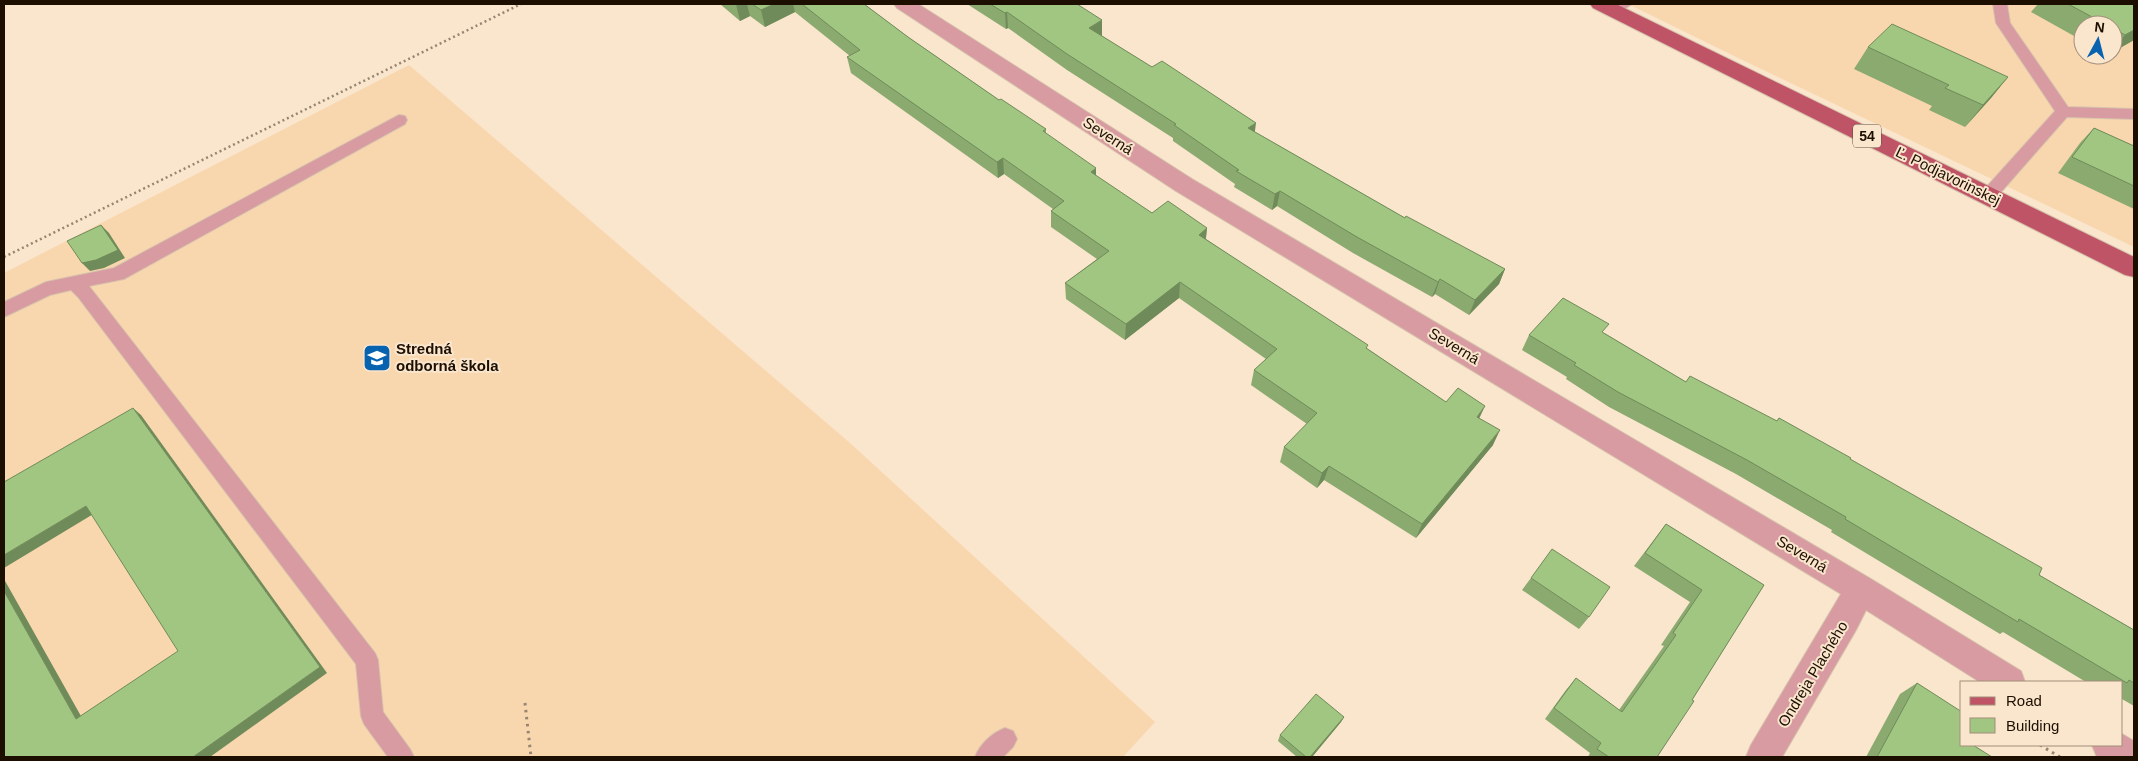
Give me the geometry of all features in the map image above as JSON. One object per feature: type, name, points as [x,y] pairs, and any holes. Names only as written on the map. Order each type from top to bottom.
[{"type":"main road","name":"Ľ. Podjavorinskej","points":[[1612,6],[2134,268]]},
{"type":"street","name":"Severná","points":[[904,4],[1184,185],[1860,589],[2007,681]]},
{"type":"street","name":"Ondreja Plachého","points":[[1763,757],[1845,620],[1860,589]]},
{"type":"street","points":[[2111,746],[2129,757]]},
{"type":"lane","points":[[2000,4],[2003,23],[2062,112]]},
{"type":"lane","points":[[2062,112],[2134,114]]},
{"type":"lane","points":[[1988,196],[2062,112]]},
{"type":"lane","points":[[4,310],[46,289],[118,274],[399,120]]},
{"type":"lane","points":[[75,283],[84,292],[367,660],[372,716],[402,757]]},
{"type":"lane","points":[[987,757],[1005,739]]},
{"type":"path","points":[[4,257],[521,4]]},
{"type":"path","points":[[525,703],[531,757]]},
{"type":"path","points":[[2042,746],[2060,757]]},
{"type":"shaded area","points":[[1628,4],[2134,4],[2134,247],[1732,55]]},
{"type":"shaded area","name":"Stredná odborná škola","points":[[409,65],[850,443],[1155,722],[1123,757],[4,757],[4,273]]},
{"type":"building","points":[[752,4],[774,4],[761,10]]},
{"type":"building","points":[[802,4],[864,4],[999,100],[1001,99],[1046,129],[1043,131],[1096,168],[1091,172],[1152,213],[1168,201],[1207,228],[1199,235],[1368,345],[1366,348],[1446,402],[1458,388],[1485,406],[1477,417],[1500,430],[1422,524],[1329,466],[1322,473],[1284,447],[1317,413],[1254,370],[1277,349],[1180,282],[1126,324],[1065,283],[1109,251],[1051,211],[1064,201],[1003,158],[997,162],[847,57],[860,50]]},
{"type":"building","points":[[990,4],[1077,4],[1102,20],[1089,28],[1152,67],[1162,61],[1256,123],[1248,128],[1405,218],[1406,216],[1505,269],[1475,300],[1440,279],[1438,282],[1280,191],[1275,194],[1236,171],[1239,170],[1174,125],[1176,124],[1067,54],[1007,12],[1005,13]]},
{"type":"building","points":[[2068,4],[2134,4],[2134,30],[2125,35],[2123,34],[2123,15],[2088,15]]},
{"type":"building","points":[[1892,24],[2008,77],[1983,105],[1945,88],[1949,85],[1868,47]]},
{"type":"building","points":[[2094,128],[2134,146],[2134,186],[2072,157]]},
{"type":"building","points":[[101,225],[118,250],[96,260],[82,263],[67,241]]},
{"type":"building","points":[[1563,298],[1609,324],[1602,332],[1686,382],[1690,376],[1777,421],[1779,418],[2042,568],[2039,575],[2134,630],[2134,683],[2129,680],[2127,683],[2019,619],[2018,622],[1845,519],[1846,517],[1747,460],[1618,392],[1574,365],[1576,363],[1529,335]]},
{"type":"building","points":[[133,408],[320,667],[193,757],[4,757],[4,591],[76,719],[178,651],[86,506],[4,555],[4,482]]},
{"type":"building","points":[[1666,524],[1764,585],[1692,700],[1694,701],[1657,757],[1609,757],[1597,749],[1601,743],[1554,708],[1576,678],[1622,712],[1676,635],[1673,633],[1702,590],[1645,553]]},
{"type":"building","points":[[1552,549],[1610,587],[1589,617],[1531,578]]},
{"type":"building","points":[[1917,683],[1960,711],[1960,746],[1975,746],[1992,757],[1877,757]]},
{"type":"building","points":[[1316,694],[1344,717],[1310,757],[1306,757],[1280,735]]},
{"type":"place","name":"Stredná odborná škola","points":[[377,358]]}]
